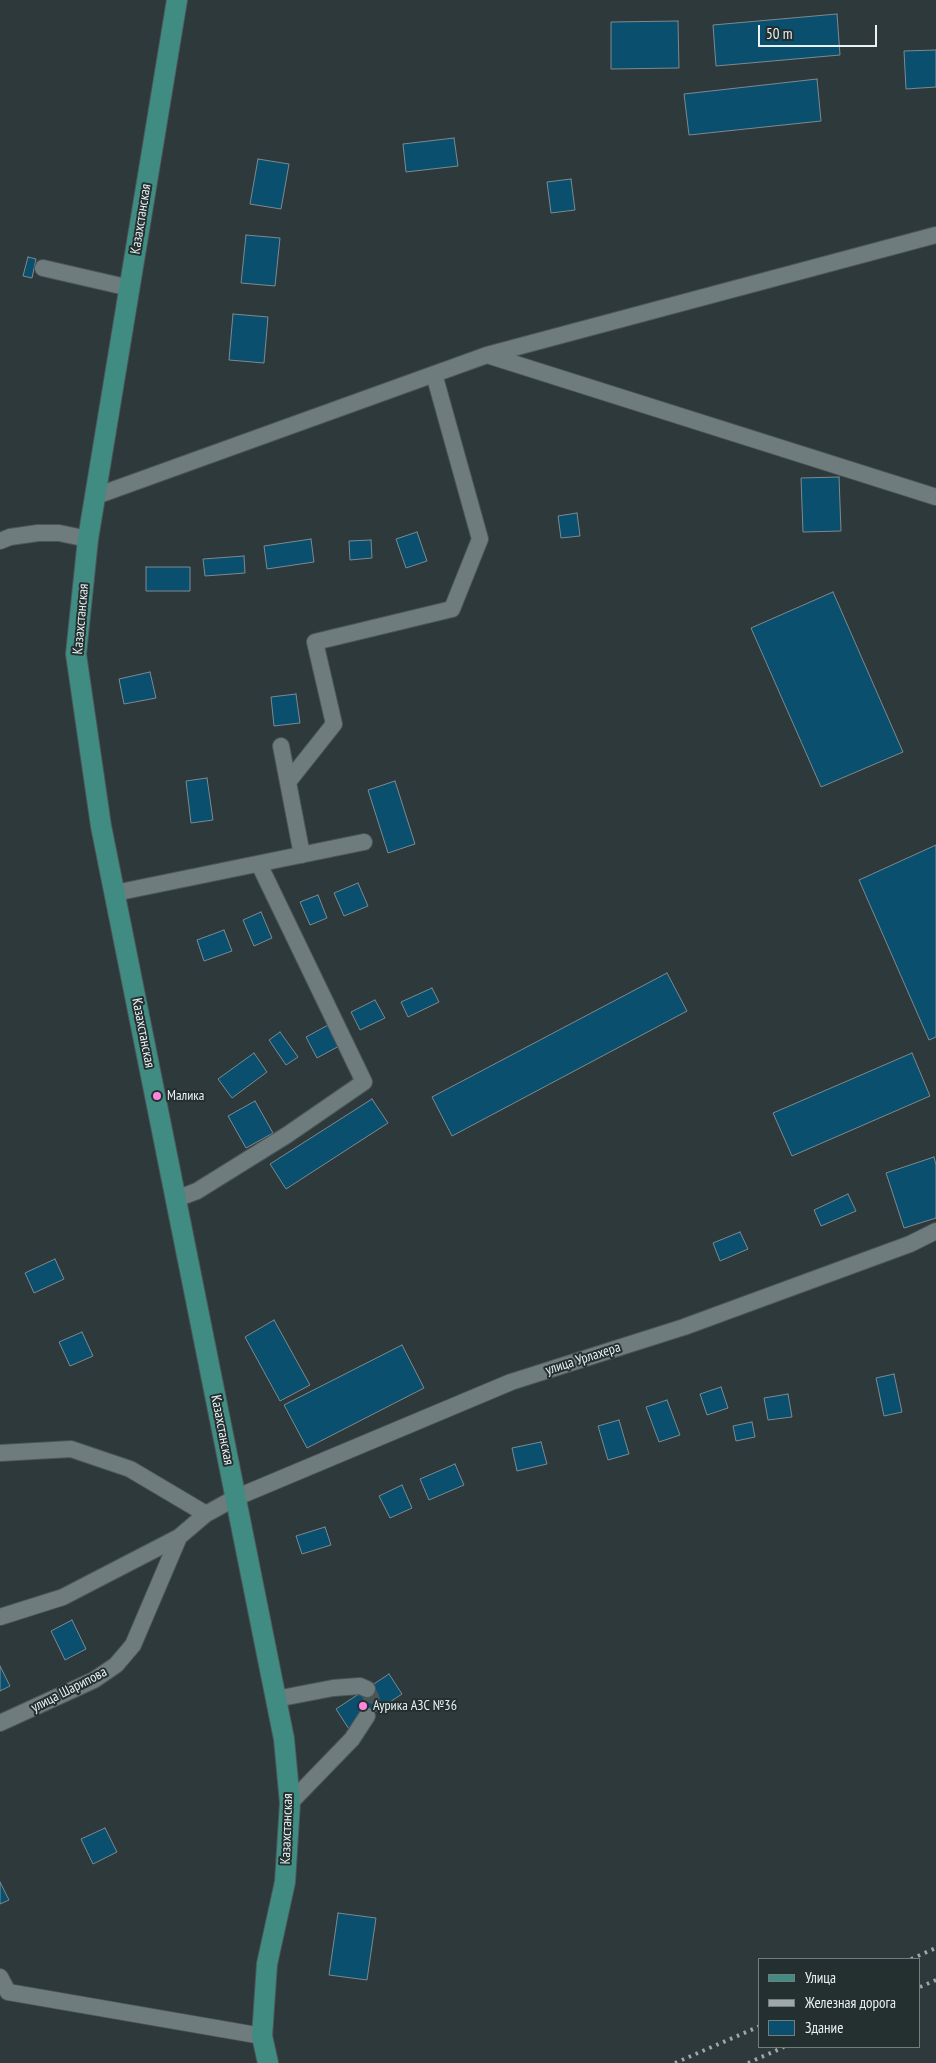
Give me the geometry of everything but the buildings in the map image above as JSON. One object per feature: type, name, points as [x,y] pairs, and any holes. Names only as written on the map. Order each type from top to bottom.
[{"type":"main road","name":"Казахстанская","points":[[177,0],[88,539],[76,654],[101,826],[284,1739],[290,1803],[285,1882],[267,1964],[262,2036],[268,2063]]},
{"type":"street","points":[[96,496],[487,356],[936,235]]},
{"type":"street","points":[[42,268],[130,288]]},
{"type":"street","points":[[487,356],[936,498]]},
{"type":"street","points":[[288,782],[334,724],[315,642],[452,609],[480,539],[434,374]]},
{"type":"street","points":[[0,542],[10,537],[38,533],[59,533],[88,539]]},
{"type":"street","points":[[281,746],[302,855]]},
{"type":"street","points":[[115,893],[364,842]]},
{"type":"street","points":[[176,1199],[197,1191],[287,1135],[364,1082],[258,864]]},
{"type":"street","name":"улица Урлахера","points":[[235,1498],[511,1382],[684,1327],[884,1254],[936,1231]]},
{"type":"street","points":[[0,1453],[71,1449],[130,1469],[206,1514]]},
{"type":"street","name":"улица Шарипова","points":[[0,1617],[63,1597],[179,1537],[206,1514],[235,1498]]},
{"type":"street","name":"улица Шарипова","points":[[0,1724],[94,1680],[116,1665],[133,1645],[179,1537]]},
{"type":"street","points":[[276,1699],[333,1688],[360,1686],[366,1689]]},
{"type":"street","points":[[290,1803],[352,1739],[367,1716]]},
{"type":"street","points":[[0,1977],[8,1992],[262,2036]]},
{"type":"tunnel","points":[[367,1689],[372,1699],[367,1716]]},
{"type":"railway","points":[[913,1958],[936,1948]]},
{"type":"railway","points":[[921,1987],[936,1980]]},
{"type":"railway","points":[[675,2063],[758,2027]]},
{"type":"railway","points":[[748,2063],[782,2048]]},
{"type":"place","name":"Малика","points":[[157,1096]]},
{"type":"place","name":"Аурика АЗС №36","points":[[363,1706]]}]
